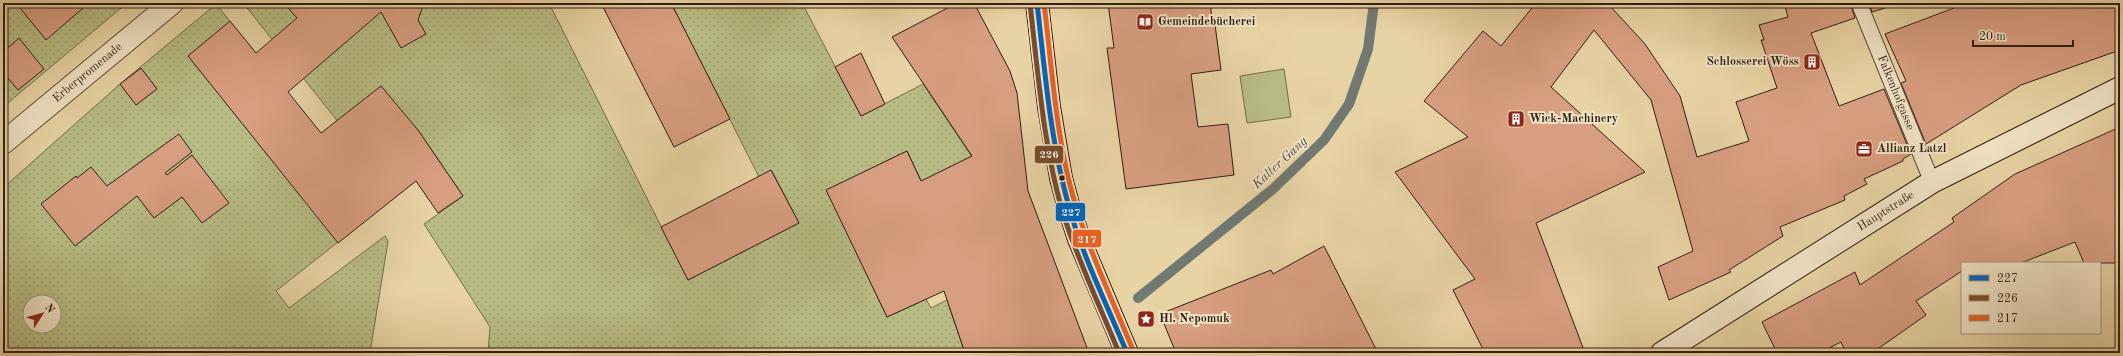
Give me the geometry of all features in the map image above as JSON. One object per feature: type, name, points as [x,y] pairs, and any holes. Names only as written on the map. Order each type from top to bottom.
[{"type":"street","name":"Erberpromenade","points":[[3,144],[172,3]]},
{"type":"street","points":[[1037,3],[1049,107],[1061,178],[1078,239],[1125,346]]},
{"type":"street","name":"Hauptstraße","points":[[1662,353],[1932,182],[2120,88]]},
{"type":"lane","name":"Falkenhofgasse","points":[[1859,3],[1932,182]]},
{"type":"green space","points":[[3,3],[127,3],[3,107]]},
{"type":"green space","points":[[243,3],[549,3],[688,280],[799,223],[772,171],[759,177],[671,3],[802,3],[861,116],[923,84],[1003,203],[960,263],[907,151],[827,190],[887,317],[926,299],[931,308],[947,300],[965,353],[488,353],[490,327],[424,224],[463,196],[418,130],[368,159]]},
{"type":"green space","points":[[216,4],[381,208],[276,291],[289,308],[385,236],[388,241],[370,353],[3,353],[3,188],[120,84]]},
{"type":"green space","points":[[1284,69],[1291,117],[1247,123],[1240,76]]},
{"type":"building","points":[[16,3],[89,3],[46,40]]},
{"type":"building","points":[[284,3],[424,3],[418,20],[426,34],[401,48],[381,12],[288,92],[321,133],[381,86],[418,130],[463,196],[438,213],[416,181],[338,243],[188,56],[230,21],[256,53],[297,18]]},
{"type":"building","points":[[601,3],[671,3],[730,119],[674,147]]},
{"type":"building","points":[[957,3],[974,3],[1010,71],[1017,93],[1028,191],[1089,353],[965,353],[944,291],[887,317],[826,190],[907,151],[921,181],[972,156],[892,37]]},
{"type":"building","points":[[1108,3],[1210,3],[1212,18],[1214,17],[1221,70],[1191,74],[1198,127],[1228,124],[1234,175],[1126,189],[1107,48],[1114,48]]},
{"type":"building","points":[[1536,3],[1615,3],[1611,7],[1645,44],[1680,96],[1697,157],[1749,141],[1736,102],[1777,88],[1761,40],[1764,40],[1759,25],[1788,17],[1784,3],[1850,3],[1855,18],[1811,33],[1839,106],[1884,89],[1911,154],[1903,159],[1903,161],[1864,179],[1867,184],[1844,196],[1845,200],[1780,227],[1783,236],[1729,270],[1731,272],[1669,300],[1658,267],[1693,251],[1651,100],[1594,30],[1551,87],[1645,172],[1536,223],[1585,353],[1485,353],[1453,290],[1475,279],[1395,172],[1468,137],[1424,101],[1483,31],[1501,46]]},
{"type":"building","points":[[1869,3],[1884,3],[1885,8],[1872,12]]},
{"type":"building","points":[[1967,3],[2120,3],[2120,50],[2021,85],[1926,144],[1901,83],[1906,81],[1885,34]]},
{"type":"building","points":[[19,38],[44,69],[18,90],[3,72],[3,52]]},
{"type":"building","points":[[861,53],[885,104],[861,116],[835,67]]},
{"type":"building","points":[[141,68],[157,89],[136,105],[120,84]]},
{"type":"building","points":[[2120,127],[2120,263],[2084,262],[2075,242],[2024,262],[1961,262],[1961,272],[1916,301],[1926,315],[1872,353],[1846,353],[1841,342],[1819,353],[1777,353],[1762,322],[1855,272],[1860,285],[1954,222],[1952,218],[2015,174]]},
{"type":"building","points":[[179,134],[192,152],[165,173],[167,175],[192,155],[229,203],[202,223],[182,197],[154,218],[137,196],[75,246],[41,204],[76,176],[77,178],[91,167],[107,186]]},
{"type":"building","points":[[771,170],[799,223],[688,280],[661,227]]},
{"type":"building","points":[[1324,246],[1378,353],[1176,353],[1160,314],[1271,270],[1273,274]]},
{"type":"waterway","name":"Kalter Gang","points":[[1138,298],[1273,189],[1324,140],[1349,104],[1368,49],[1374,3]]},
{"type":"transit line","name":"227","points":[[1037,3],[1049,105],[1062,182],[1081,244],[1127,353]]},
{"type":"transit line","name":"217","points":[[1044,3],[1057,112],[1068,177],[1089,243],[1133,350]]},
{"type":"transit line","name":"226","points":[[1030,4],[1042,107],[1055,185],[1068,228],[1119,353]]},
{"type":"place","name":"Gemeindebücherei","points":[[1145,22]]},
{"type":"place","name":"Schlosserei Wöss","points":[[1812,62]]},
{"type":"place","name":"Wick-Machinery","points":[[1516,119]]},
{"type":"place","name":"Allianz Latzl","points":[[1864,149]]},
{"type":"place","name":"Hl. Nepomuk","points":[[1146,319]]}]
